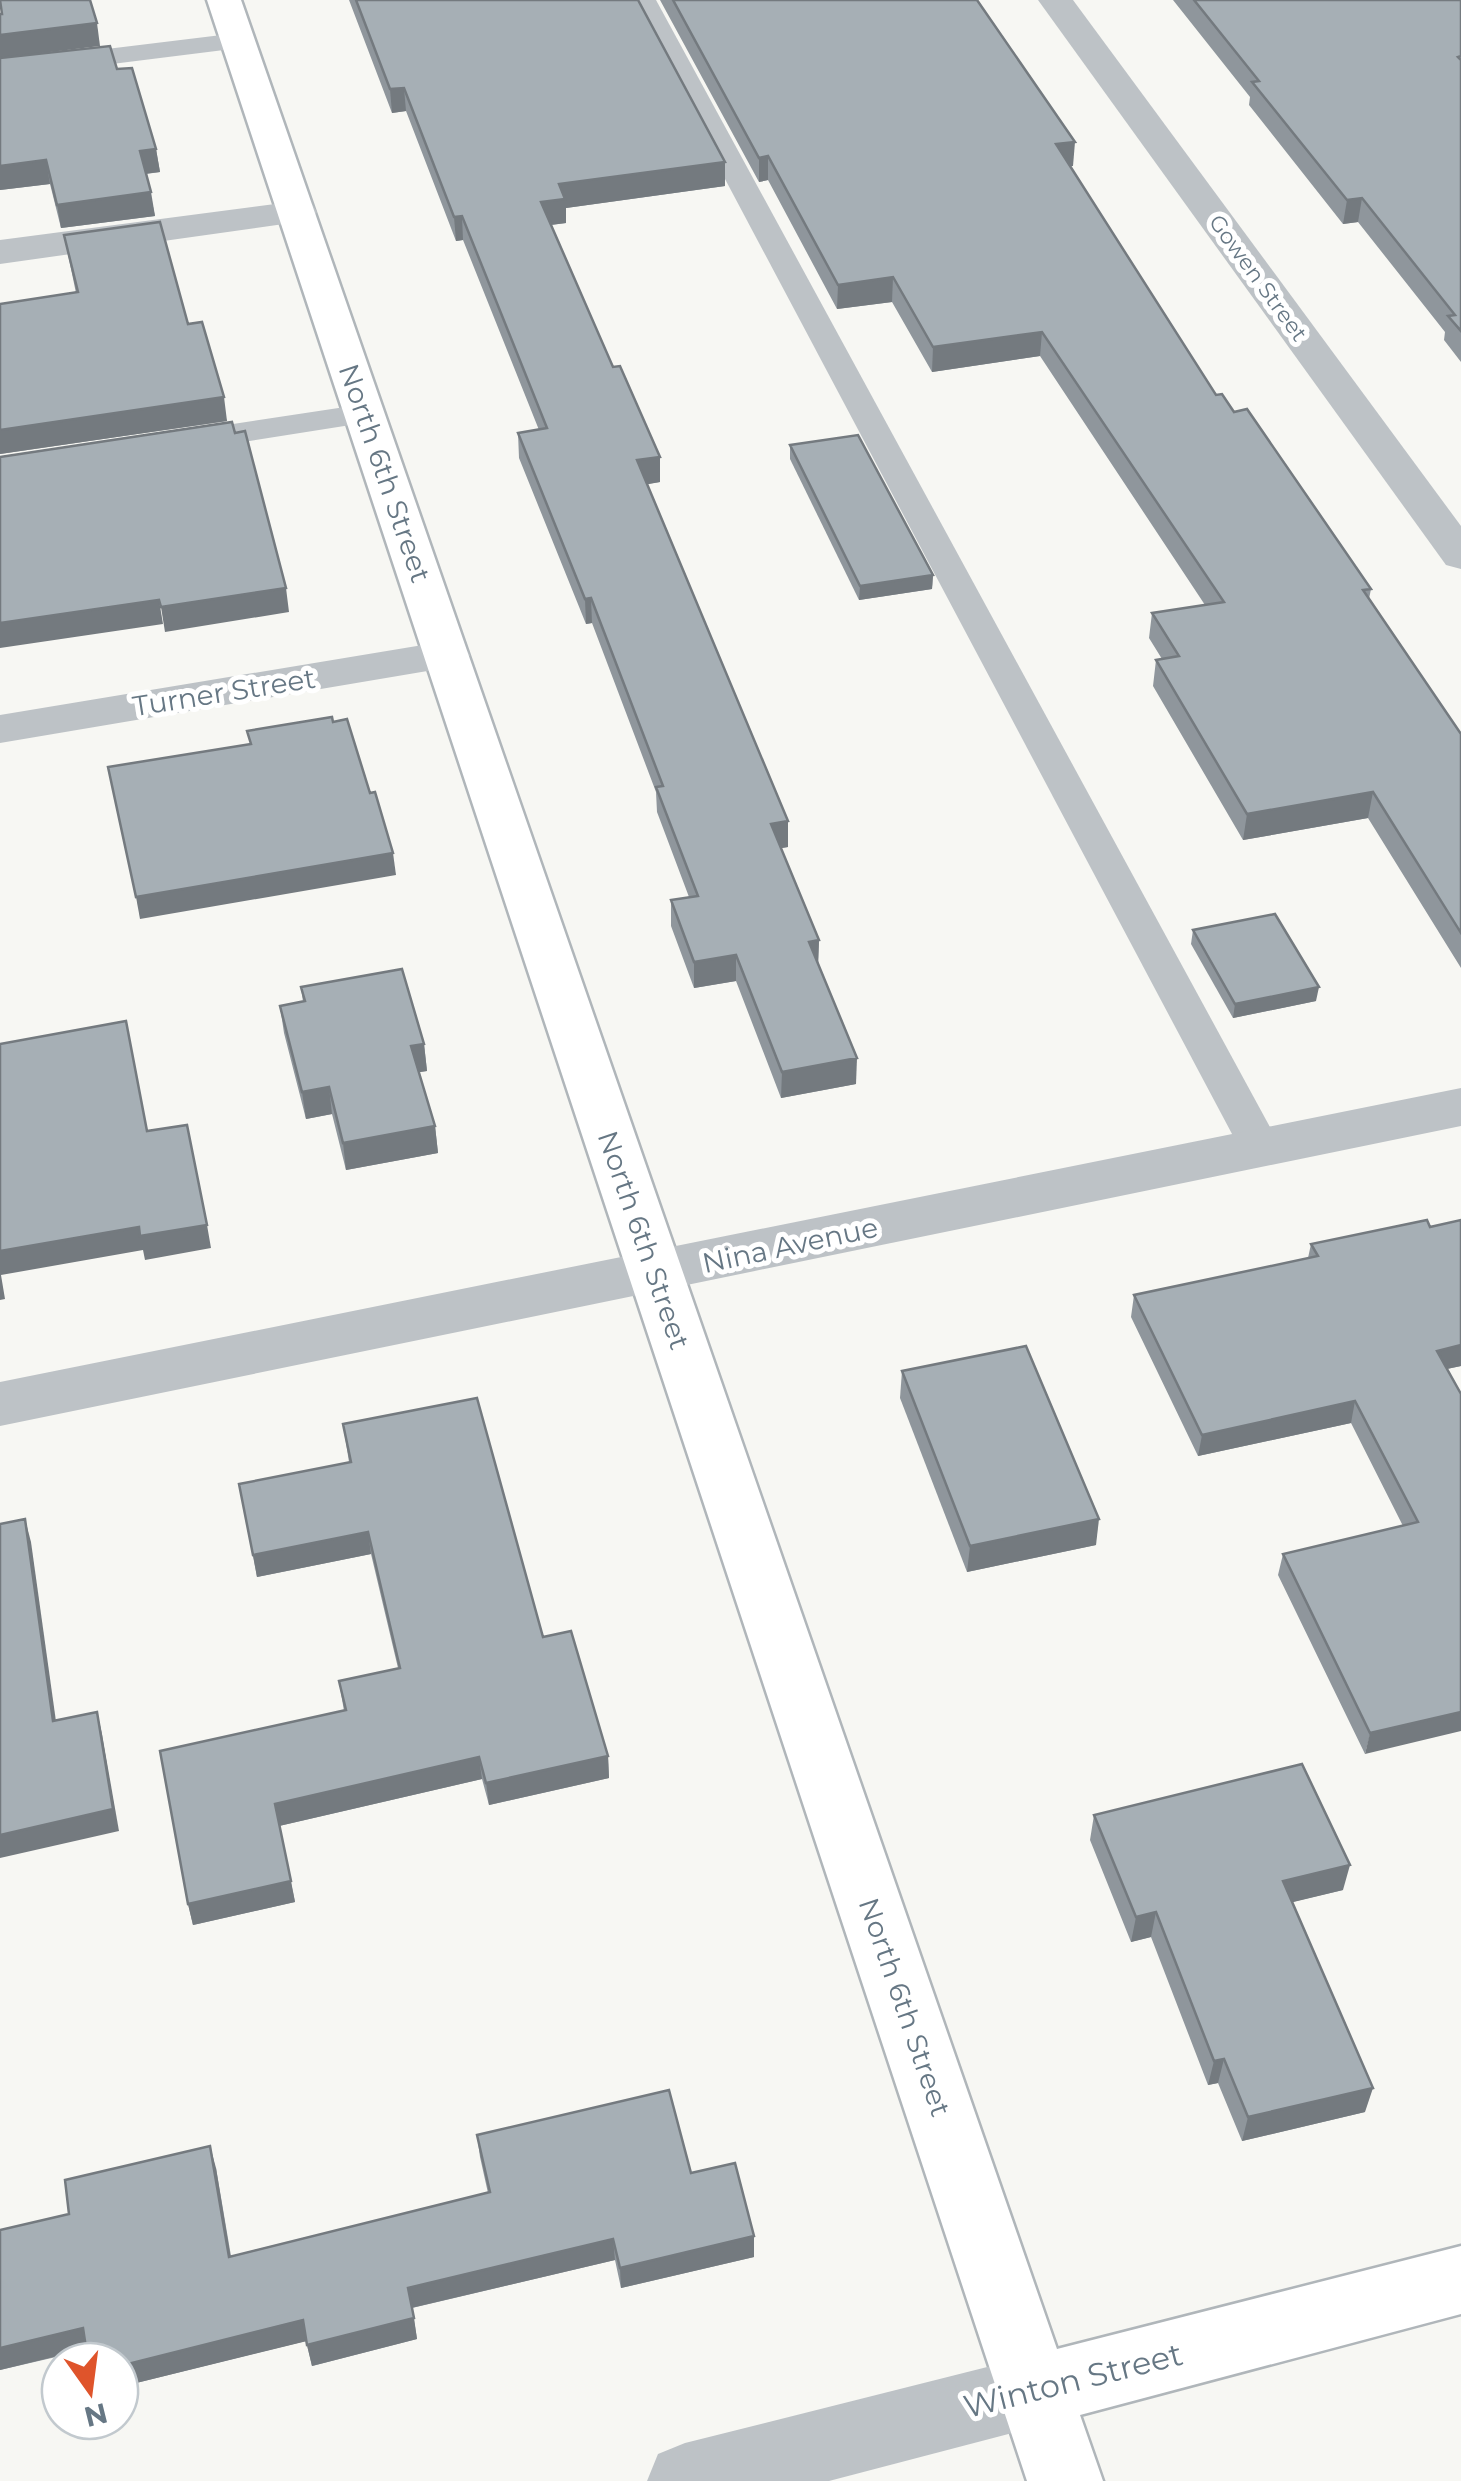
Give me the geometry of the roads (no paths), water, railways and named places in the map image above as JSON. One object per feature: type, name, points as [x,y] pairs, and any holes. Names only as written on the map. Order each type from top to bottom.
[{"type":"main road","name":"North 6th Street","points":[[231,21],[1065,2481]]},
{"type":"main road","name":"Winton Street","points":[[1036,2392],[1461,2280]]},
{"type":"street","name":"Gowen Street","points":[[1055,0],[1461,556]]},
{"type":"street","points":[[0,252],[298,212]]},
{"type":"street","name":"Turner Street","points":[[0,730],[447,655]]},
{"type":"street","name":"Nina Avenue","points":[[0,1404],[1461,1107]]},
{"type":"street","name":"Winton Street","points":[[684,2481],[1036,2392]]},
{"type":"lane","points":[[643,0],[1261,1148]]},
{"type":"lane","points":[[0,70],[231,21]]},
{"type":"lane","points":[[156,445],[365,414]]}]
